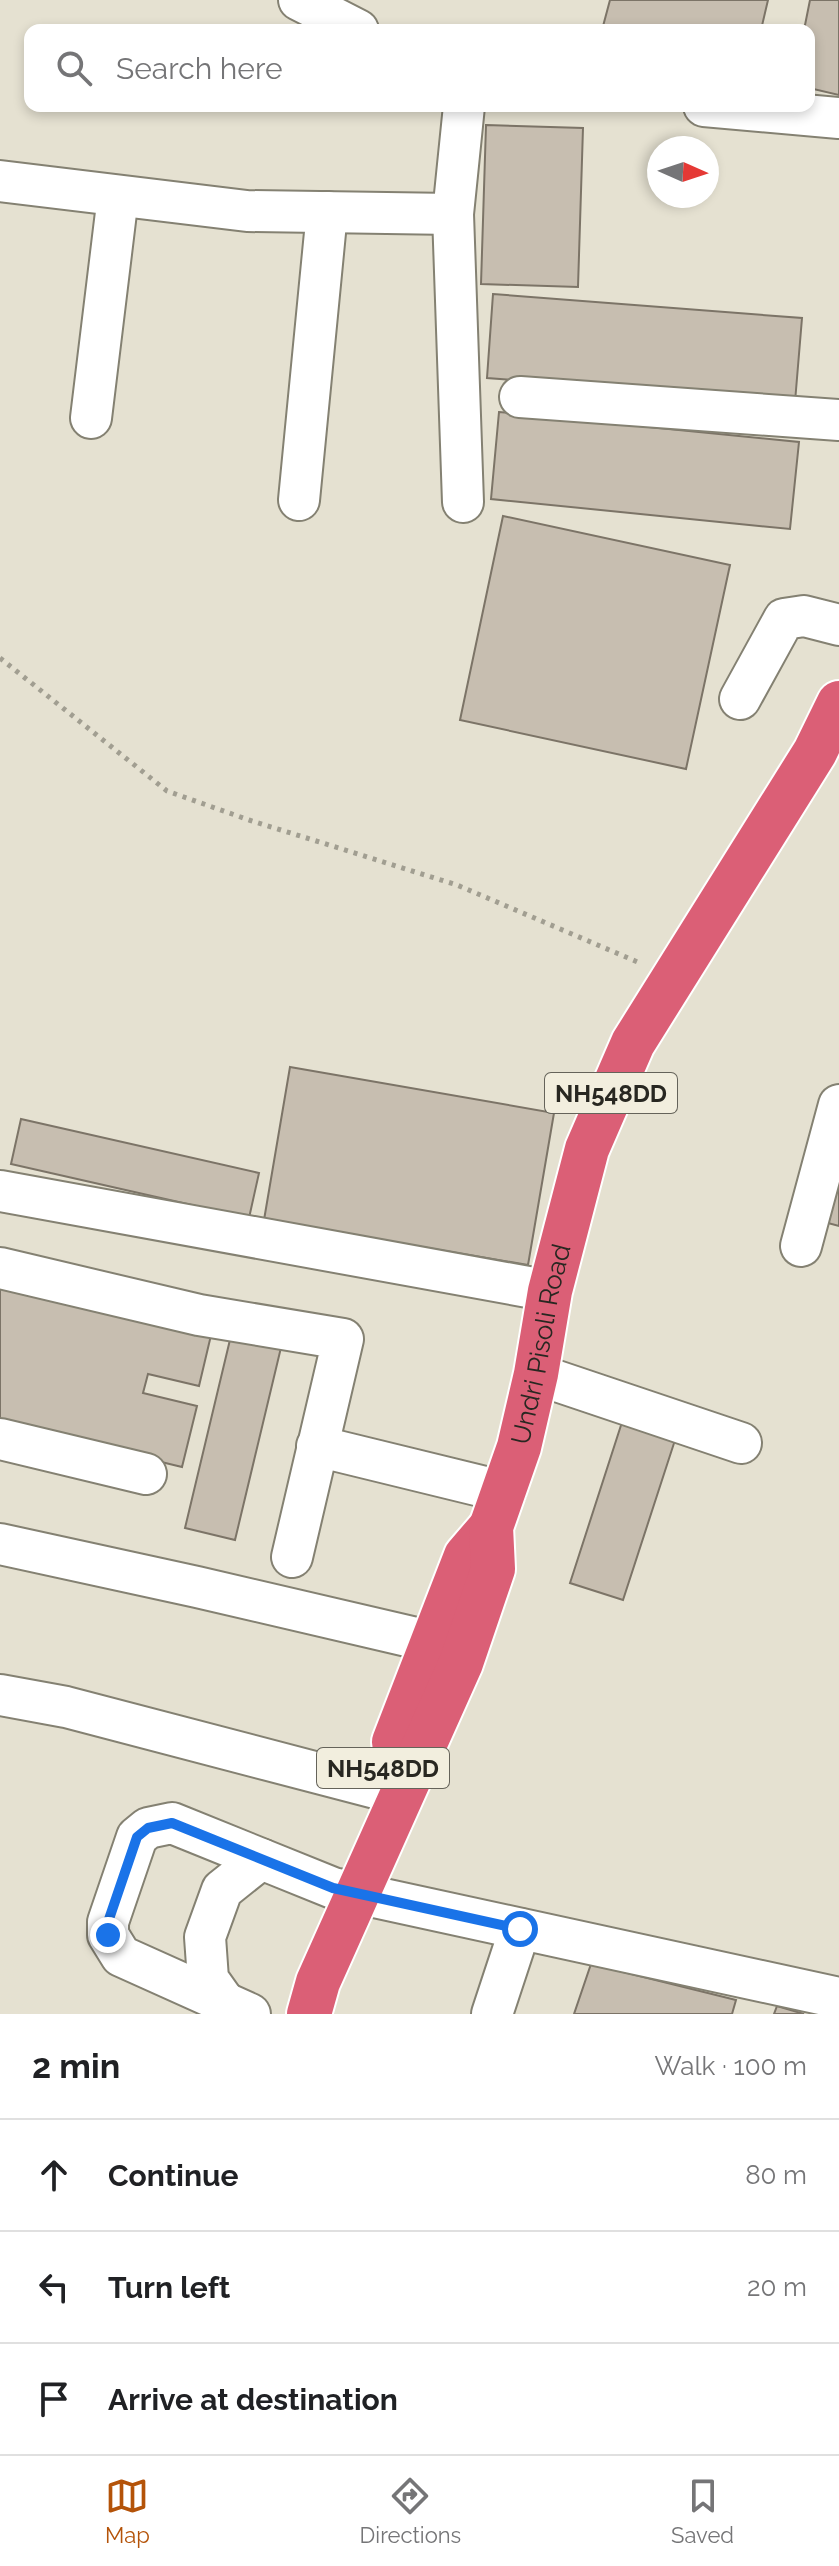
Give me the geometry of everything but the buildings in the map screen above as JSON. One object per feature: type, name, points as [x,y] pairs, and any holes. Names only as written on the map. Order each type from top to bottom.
[{"type":"highway","name":"Undri Pisoli Road","points":[[309,2014],[345,1890],[388,1792],[461,1663],[493,1569],[498,1510],[536,1374],[550,1291],[587,1149],[633,1043],[815,752],[839,703]]},
{"type":"highway","name":"NH548DD","points":[[388,1792],[433,1642],[466,1556],[498,1510]]},
{"type":"highway","name":"NH548DD","points":[[282,2014],[345,1890]]},
{"type":"street","points":[[299,0],[346,24]]},
{"type":"street","points":[[463,112],[453,214],[463,502]]},
{"type":"street","points":[[772,112],[839,118]]},
{"type":"street","points":[[0,181],[247,211],[453,214]]},
{"type":"street","points":[[91,418],[118,196]]},
{"type":"street","points":[[299,500],[327,212]]},
{"type":"street","points":[[520,397],[839,420]]},
{"type":"street","points":[[740,699],[784,619],[804,616],[839,625]]},
{"type":"street","points":[[801,1246],[839,1105]]},
{"type":"street","points":[[0,1191],[550,1291]]},
{"type":"street","points":[[0,1268],[199,1315],[343,1339],[292,1557]]},
{"type":"street","points":[[536,1374],[741,1443]]},
{"type":"street","points":[[0,1439],[146,1474]]},
{"type":"street","points":[[317,1446],[498,1510]]},
{"type":"street","points":[[0,1544],[433,1642]]},
{"type":"street","points":[[0,1695],[66,1707],[388,1792]]},
{"type":"street","points":[[238,2008],[121,1956],[108,1935],[108,1922],[137,1837],[148,1828],[172,1823],[345,1890],[520,1929],[755,1997],[839,1998]]},
{"type":"street","points":[[238,2008],[208,1979],[205,1937],[222,1890],[261,1859]]},
{"type":"street","points":[[492,2014],[520,1929]]},
{"type":"path","points":[[0,658],[167,791],[457,885],[674,978]]},
{"type":"route","points":[[108,1935],[108,1922],[137,1837],[148,1828],[172,1823],[333,1888],[520,1929]]}]
